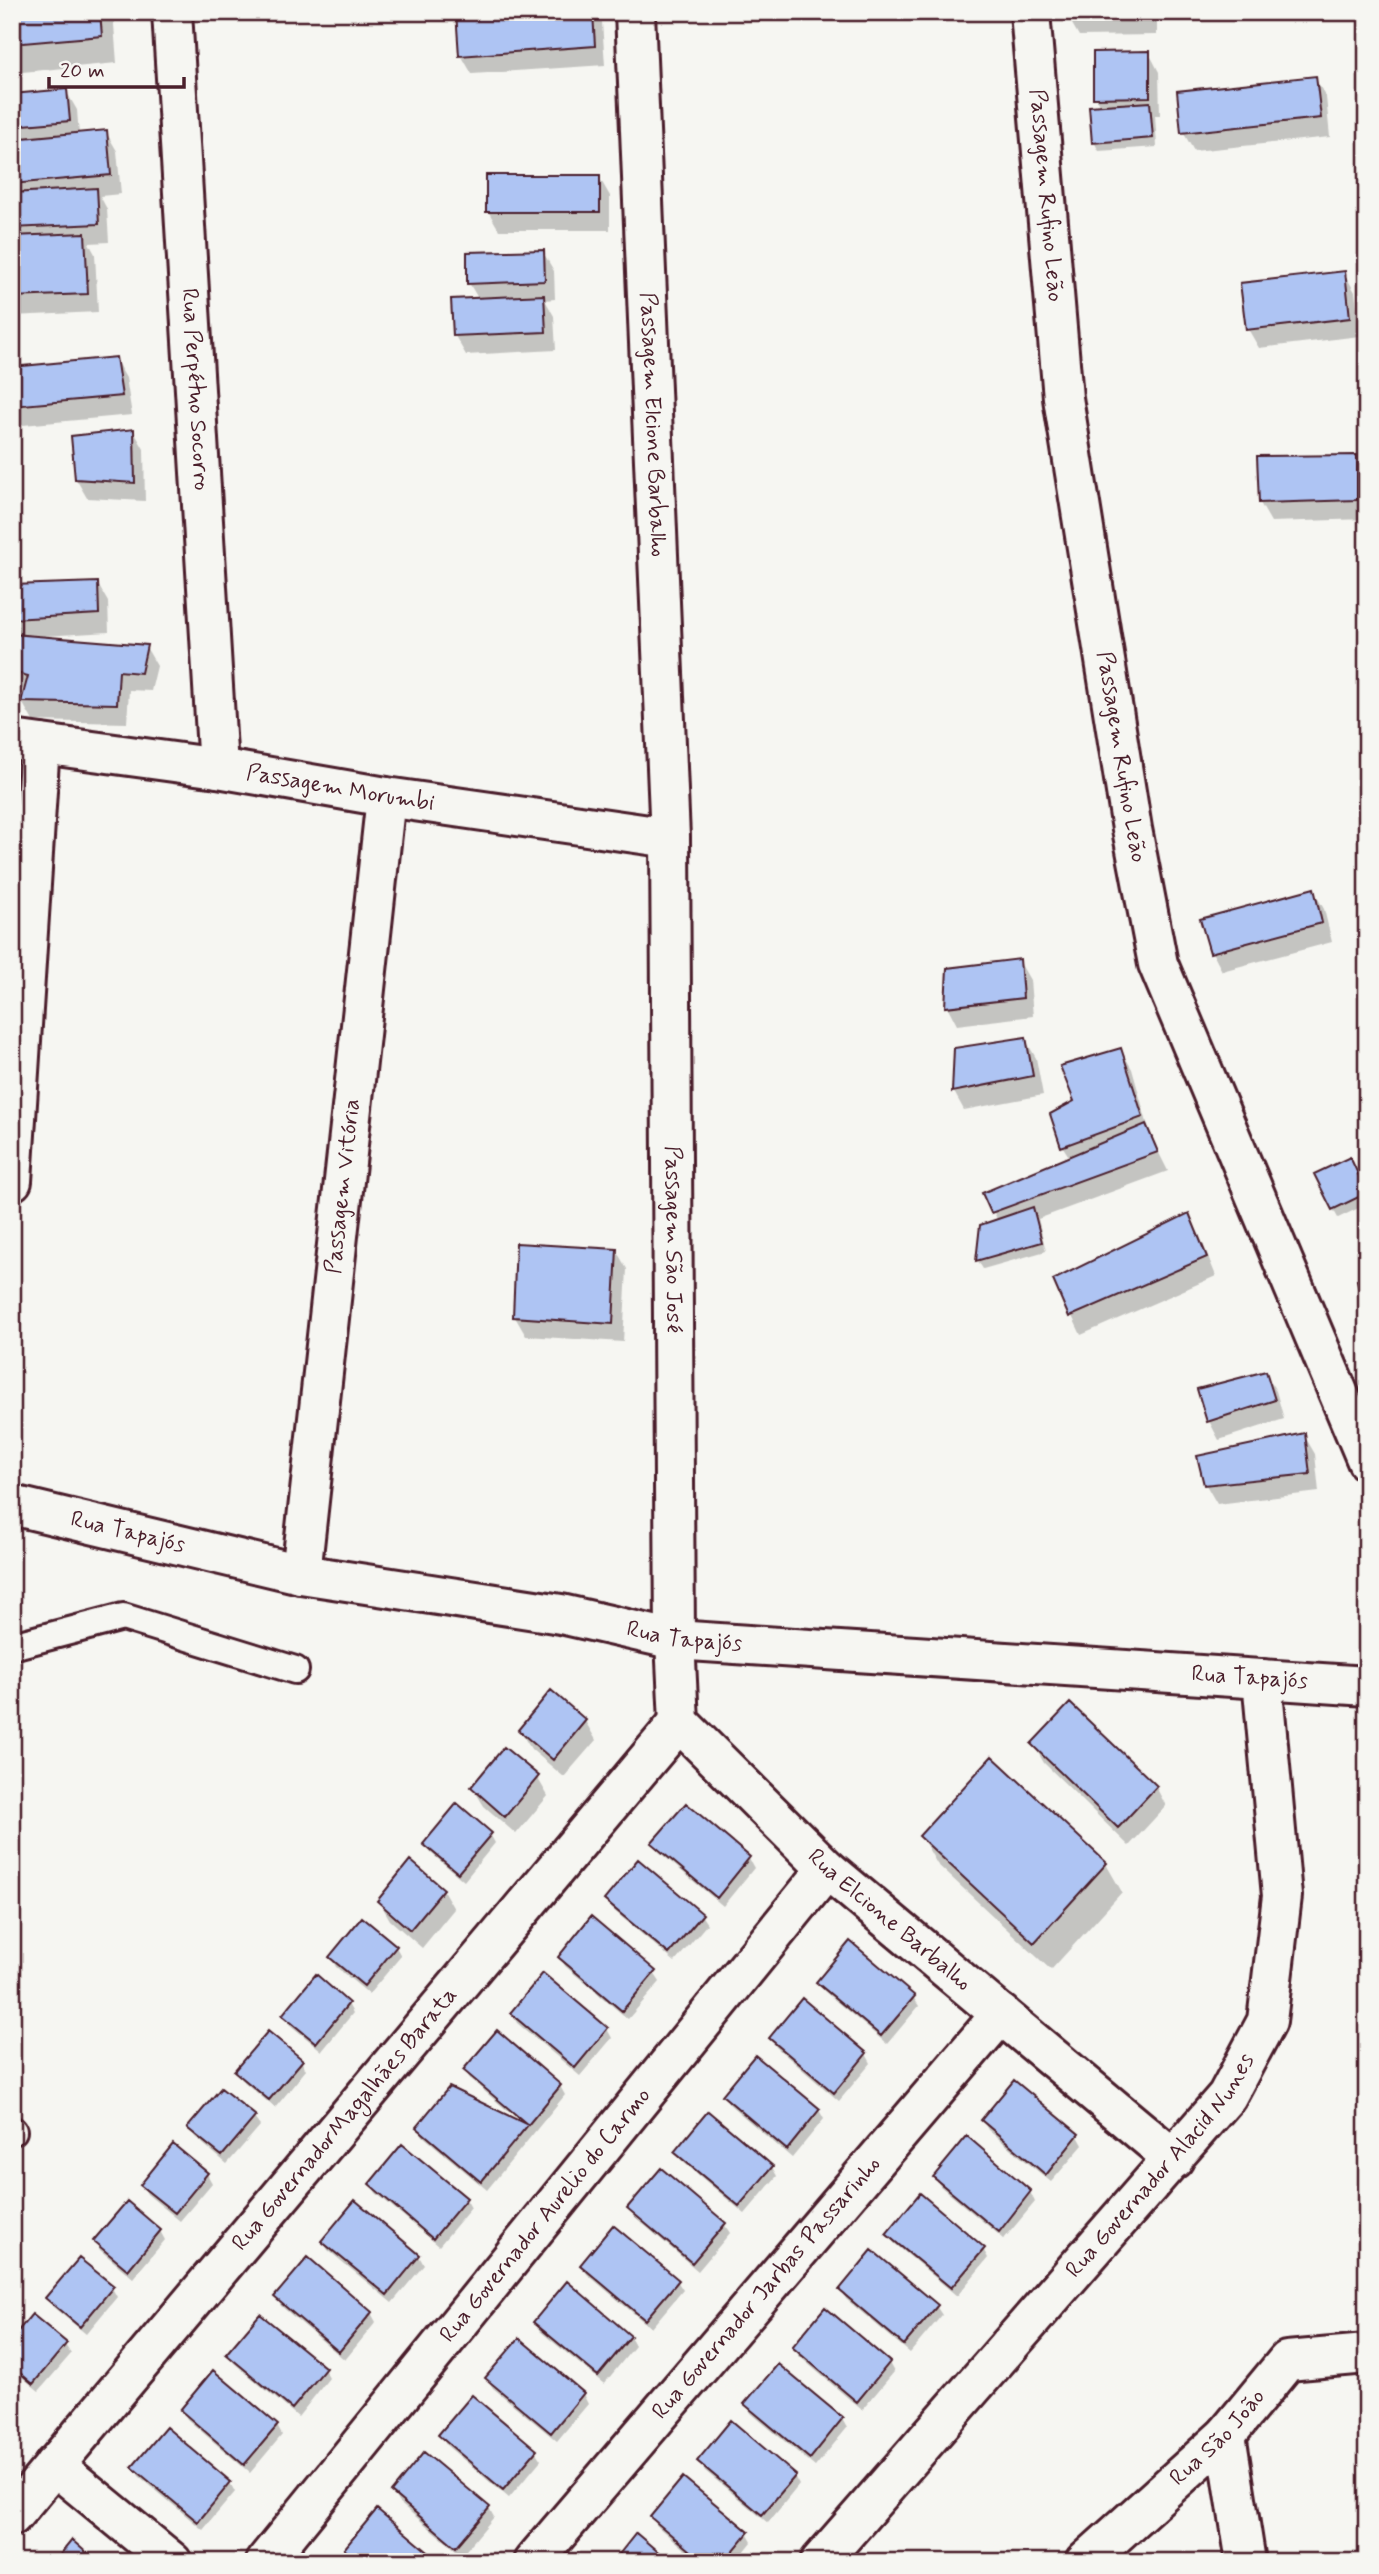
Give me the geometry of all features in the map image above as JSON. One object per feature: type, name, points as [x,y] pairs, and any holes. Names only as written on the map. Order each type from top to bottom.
[{"type":"street","name":"Rua Perpétuo Socorro","points":[[173,12],[218,768]]},
{"type":"street","name":"Passagem Elcione Barbalho","points":[[635,12],[670,838]]},
{"type":"street","name":"Passagem Rufino Leão","points":[[1030,12],[1063,398],[1130,815],[1158,964],[1367,1461]]},
{"type":"street","name":"Passagem Morumbi","points":[[26,742],[218,768],[386,797],[670,838]]},
{"type":"street","points":[[12,1181],[26,742]]},
{"type":"street","name":"Passagem Vitória","points":[[301,1574],[386,797]]},
{"type":"street","name":"Passagem São José","points":[[670,838],[675,1640]]},
{"type":"street","name":"Rua Tapajós","points":[[12,1505],[301,1574],[561,1614],[675,1640],[1367,1686]]},
{"type":"street","points":[[675,1640],[679,1722]]},
{"type":"street","name":"Rua Governador Alacid Nunes","points":[[820,2562],[1227,2096],[1268,2021],[1282,1896],[1262,1679]]},
{"type":"street","name":"Rua Elcione Barbalho","points":[[679,1722],[827,1869],[1174,2159]]},
{"type":"street","name":"Rua GovernadorMagalhães Barata","points":[[12,2516],[679,1722]]},
{"type":"street","name":"Rua Governador Aurelio do Carmo","points":[[265,2562],[827,1869]]},
{"type":"street","name":"Rua Governador Jarbas Passarinho","points":[[533,2562],[1001,2014]]},
{"type":"street","name":"Rua São João","points":[[1085,2562],[1226,2435],[1287,2361],[1367,2354]]},
{"type":"street","points":[[1226,2435],[1246,2562]]},
{"type":"street","points":[[54,2465],[172,2562]]},
{"type":"lane","points":[[12,1646],[123,1617],[295,1670]]},
{"type":"building","points":[[12,12],[100,12],[102,36],[12,44]]},
{"type":"building","points":[[456,12],[593,12],[595,46],[459,56]]},
{"type":"building","points":[[1067,12],[1147,12],[1147,16],[1067,17]]},
{"type":"building","points":[[1150,51],[1150,97],[1093,98],[1093,52]]},
{"type":"building","points":[[1316,76],[1321,118],[1181,133],[1177,91]]},
{"type":"building","points":[[67,89],[70,121],[12,126],[12,94]]},
{"type":"building","points":[[1150,102],[1153,138],[1092,143],[1089,106]]},
{"type":"building","points":[[107,130],[111,175],[12,184],[12,139]]},
{"type":"building","points":[[486,175],[600,175],[600,212],[486,212]]},
{"type":"building","points":[[97,188],[99,224],[12,228],[12,193]]},
{"type":"building","points":[[85,233],[88,294],[12,297],[12,236]]},
{"type":"building","points":[[544,250],[545,281],[467,284],[467,252]]},
{"type":"building","points":[[1345,271],[1350,318],[1246,330],[1240,283]]},
{"type":"building","points":[[544,295],[546,332],[453,336],[451,299]]},
{"type":"building","points":[[116,357],[122,396],[12,406],[12,367]]},
{"type":"building","points":[[134,429],[135,483],[75,479],[71,436]]},
{"type":"building","points":[[1357,455],[1357,500],[1259,503],[1257,456]]},
{"type":"building","points":[[98,582],[99,614],[12,619],[12,585]]},
{"type":"building","points":[[12,634],[147,645],[141,673],[119,671],[117,704],[21,702],[28,676],[12,672]]},
{"type":"building","points":[[1314,888],[1322,923],[1210,953],[1200,919]]},
{"type":"building","points":[[1020,959],[1023,998],[945,1007],[947,968]]},
{"type":"building","points":[[1026,1037],[1033,1076],[952,1092],[954,1048]]},
{"type":"building","points":[[1121,1048],[1143,1117],[1061,1147],[1050,1114],[1074,1101],[1060,1066]]},
{"type":"building","points":[[1146,1124],[1158,1152],[991,1213],[982,1193]]},
{"type":"building","points":[[1350,1157],[1367,1193],[1332,1210],[1314,1174]]},
{"type":"building","points":[[1033,1207],[1042,1242],[976,1261],[980,1225]]},
{"type":"building","points":[[1189,1213],[1207,1257],[1069,1317],[1053,1280]]},
{"type":"building","points":[[516,1243],[617,1249],[613,1324],[513,1317]]},
{"type":"building","points":[[1367,1278],[1367,1323],[1366,1323],[1357,1280]]},
{"type":"building","points":[[1266,1371],[1275,1400],[1207,1422],[1197,1389]]},
{"type":"building","points":[[1305,1433],[1310,1474],[1204,1485],[1197,1456]]},
{"type":"building","points":[[551,1690],[586,1720],[553,1760],[518,1730]]},
{"type":"building","points":[[1070,1703],[1157,1786],[1118,1828],[1031,1744]]},
{"type":"building","points":[[504,1747],[539,1776],[505,1817],[471,1787]]},
{"type":"building","points":[[992,1756],[1107,1863],[1034,1943],[919,1836]]},
{"type":"building","points":[[457,1803],[492,1833],[458,1873],[423,1844]]},
{"type":"building","points":[[686,1803],[750,1857],[717,1898],[651,1843]]},
{"type":"building","points":[[638,1859],[703,1914],[669,1954],[604,1900]]},
{"type":"building","points":[[410,1860],[444,1889],[410,1930],[377,1901]]},
{"type":"building","points":[[591,1916],[656,1971],[622,2011],[558,1957]]},
{"type":"building","points":[[362,1917],[397,1946],[364,1986],[329,1957]]},
{"type":"building","points":[[850,1941],[915,1996],[881,2036],[816,1982]]},
{"type":"building","points":[[543,1973],[608,2028],[575,2068],[510,2013]]},
{"type":"building","points":[[316,1974],[349,2003],[316,2043],[282,2015]]},
{"type":"building","points":[[802,1998],[867,2053],[834,2093],[769,2038]]},
{"type":"building","points":[[497,2030],[561,2085],[528,2125],[463,2070]]},
{"type":"building","points":[[268,2031],[303,2060],[269,2100],[234,2071]]},
{"type":"building","points":[[755,2055],[820,2109],[787,2150],[722,2095]]},
{"type":"building","points":[[1014,2080],[1079,2134],[1046,2175],[981,2120]]},
{"type":"building","points":[[449,2087],[528,2125],[481,2182],[416,2127]]},
{"type":"building","points":[[221,2088],[256,2116],[222,2156],[187,2128]]},
{"type":"building","points":[[708,2111],[773,2166],[739,2206],[674,2152]]},
{"type":"building","points":[[967,2136],[1031,2191],[999,2232],[933,2177]]},
{"type":"building","points":[[173,2144],[208,2173],[175,2213],[140,2185]]},
{"type":"building","points":[[402,2144],[467,2198],[433,2239],[369,2184]]},
{"type":"building","points":[[661,2168],[726,2223],[692,2263],[627,2208]]},
{"type":"building","points":[[920,2193],[985,2248],[951,2288],[886,2234]]},
{"type":"building","points":[[355,2200],[420,2255],[387,2295],[321,2241]]},
{"type":"building","points":[[127,2201],[161,2230],[128,2270],[93,2241]]},
{"type":"building","points":[[613,2225],[679,2280],[645,2320],[580,2265]]},
{"type":"building","points":[[872,2250],[938,2305],[904,2345],[839,2290]]},
{"type":"building","points":[[308,2257],[372,2312],[339,2352],[274,2297]]},
{"type":"building","points":[[79,2258],[114,2286],[80,2327],[45,2298]]},
{"type":"building","points":[[567,2281],[631,2336],[598,2376],[533,2322]]},
{"type":"building","points":[[825,2307],[890,2362],[857,2402],[792,2347]]},
{"type":"building","points":[[32,2314],[67,2343],[33,2384],[12,2366],[12,2338]]},
{"type":"building","points":[[260,2314],[326,2368],[292,2409],[226,2354]]},
{"type":"building","points":[[519,2338],[584,2393],[551,2433],[485,2378]]},
{"type":"building","points":[[778,2364],[843,2418],[810,2459],[744,2404]]},
{"type":"building","points":[[213,2370],[278,2425],[244,2465],[180,2410]]},
{"type":"building","points":[[12,2395],[19,2400],[12,2409]]},
{"type":"building","points":[[472,2395],[537,2450],[503,2490],[438,2435]]},
{"type":"building","points":[[731,2420],[796,2475],[762,2515],[697,2461]]},
{"type":"building","points":[[166,2427],[231,2482],[198,2522],[132,2467]]},
{"type":"building","points":[[424,2452],[490,2507],[456,2547],[391,2492]]},
{"type":"building","points":[[683,2477],[749,2532],[724,2562],[703,2562],[650,2517]]},
{"type":"building","points":[[377,2509],[440,2562],[359,2562],[344,2549]]},
{"type":"building","points":[[636,2533],[670,2562],[613,2562]]},
{"type":"building","points":[[72,2540],[97,2562],[54,2562]]}]
